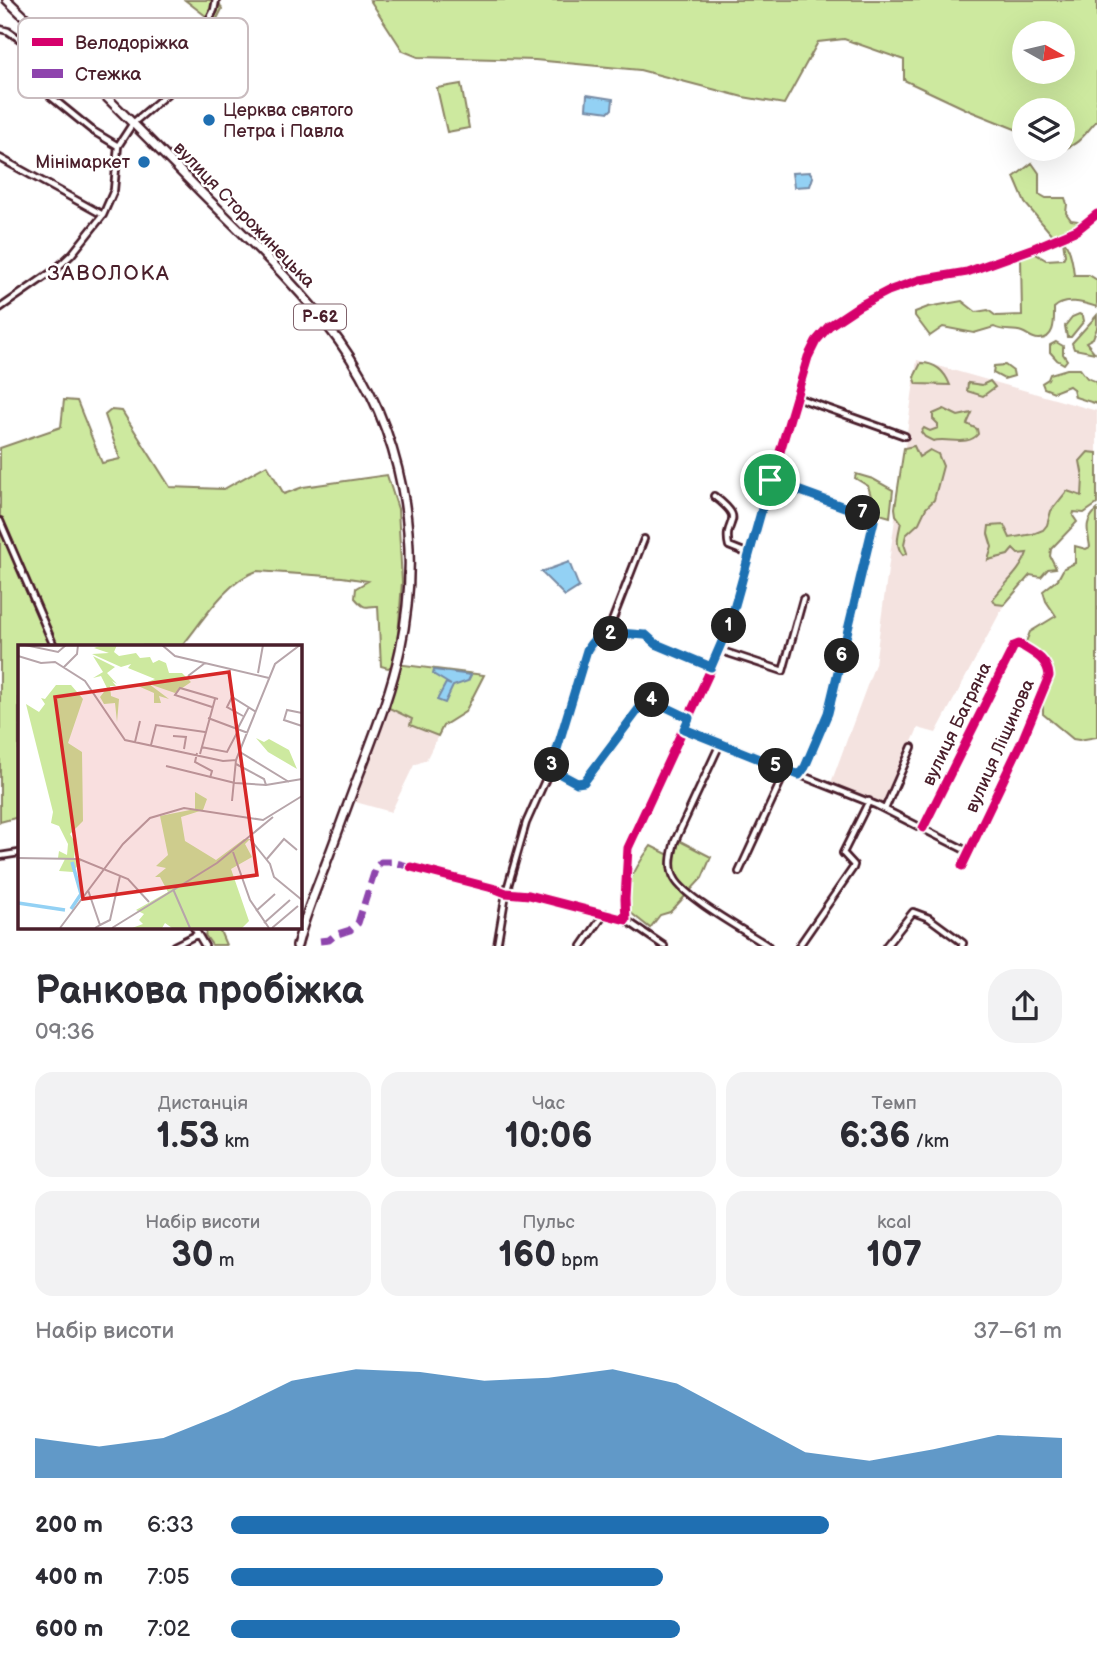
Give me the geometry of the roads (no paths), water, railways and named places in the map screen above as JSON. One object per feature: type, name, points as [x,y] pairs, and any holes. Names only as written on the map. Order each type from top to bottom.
[{"type":"main road","name":"вулиця Сторожинецька","points":[[7,0],[26,18]]},
{"type":"main road","name":"вулиця Сторожинецька","points":[[107,98],[263,255],[339,341],[381,416],[401,479],[408,522],[410,564],[408,607],[400,651],[384,708],[297,946]]},
{"type":"street","points":[[210,18],[216,0]]},
{"type":"street","points":[[0,29],[18,38]]},
{"type":"street","points":[[52,98],[93,131],[118,146]]},
{"type":"street","points":[[0,308],[56,269],[72,254],[103,215],[114,190],[118,146],[133,123],[162,98]]},
{"type":"street","points":[[0,158],[103,215]]},
{"type":"street","points":[[626,920],[628,848],[719,650],[808,357],[816,341],[829,326],[888,291],[912,282],[967,272],[1034,248],[1077,230],[1097,214]]},
{"type":"street","points":[[796,397],[905,436]]},
{"type":"street","points":[[770,480],[869,516],[874,521],[828,713],[799,775]]},
{"type":"street","points":[[714,496],[731,509],[734,519],[727,538],[729,546],[749,554]]},
{"type":"street","points":[[0,521],[54,645]]},
{"type":"street","points":[[607,634],[644,539]]},
{"type":"street","points":[[719,650],[783,671],[803,599]]},
{"type":"street","points":[[497,946],[506,893],[526,823],[551,769],[592,641],[602,634],[646,635],[656,644],[711,667]]},
{"type":"street","name":"вулиця Багряна","points":[[923,828],[1014,646],[1018,643],[1025,647]]},
{"type":"street","name":"вулиця Ліщинова","points":[[962,866],[1022,741],[1049,676],[1048,666],[1025,647]]},
{"type":"street","points":[[551,769],[577,783],[584,782],[647,698],[689,718]]},
{"type":"street","points":[[684,729],[869,802],[969,852]]},
{"type":"street","points":[[720,744],[675,841],[671,858],[674,877],[702,902],[768,946]]},
{"type":"street","points":[[885,809],[912,747]]},
{"type":"street","points":[[739,872],[786,770]]},
{"type":"street","points":[[799,946],[853,868],[854,865],[843,853],[869,802]]},
{"type":"street","points":[[0,856],[18,853]]},
{"type":"street","points":[[411,867],[506,893],[529,895],[606,913],[626,920],[664,946]]},
{"type":"street","points":[[886,946],[912,912],[929,918],[963,943],[962,946]]},
{"type":"street","points":[[582,946],[606,913]]},
{"type":"street","points":[[194,928],[205,946]]},
{"type":"street","points":[[174,946],[198,934]]},
{"type":"water","points":[[587,95],[613,99],[612,109],[609,112],[586,109]]},
{"type":"water","points":[[810,172],[813,177],[810,186],[794,187],[792,173]]},
{"type":"water","points":[[569,562],[579,587],[565,596],[541,572]]},
{"type":"water","points":[[434,670],[471,675],[468,681],[453,686],[445,703],[437,700],[446,683],[451,685],[433,674]]},
{"type":"place","name":"Церква святого Петра і Павла","points":[[209,120]]},
{"type":"place","name":"Мінімаркет","points":[[144,162]]},
{"type":"district","name":"ЗАВОЛОКА","points":[[109,273]]}]
